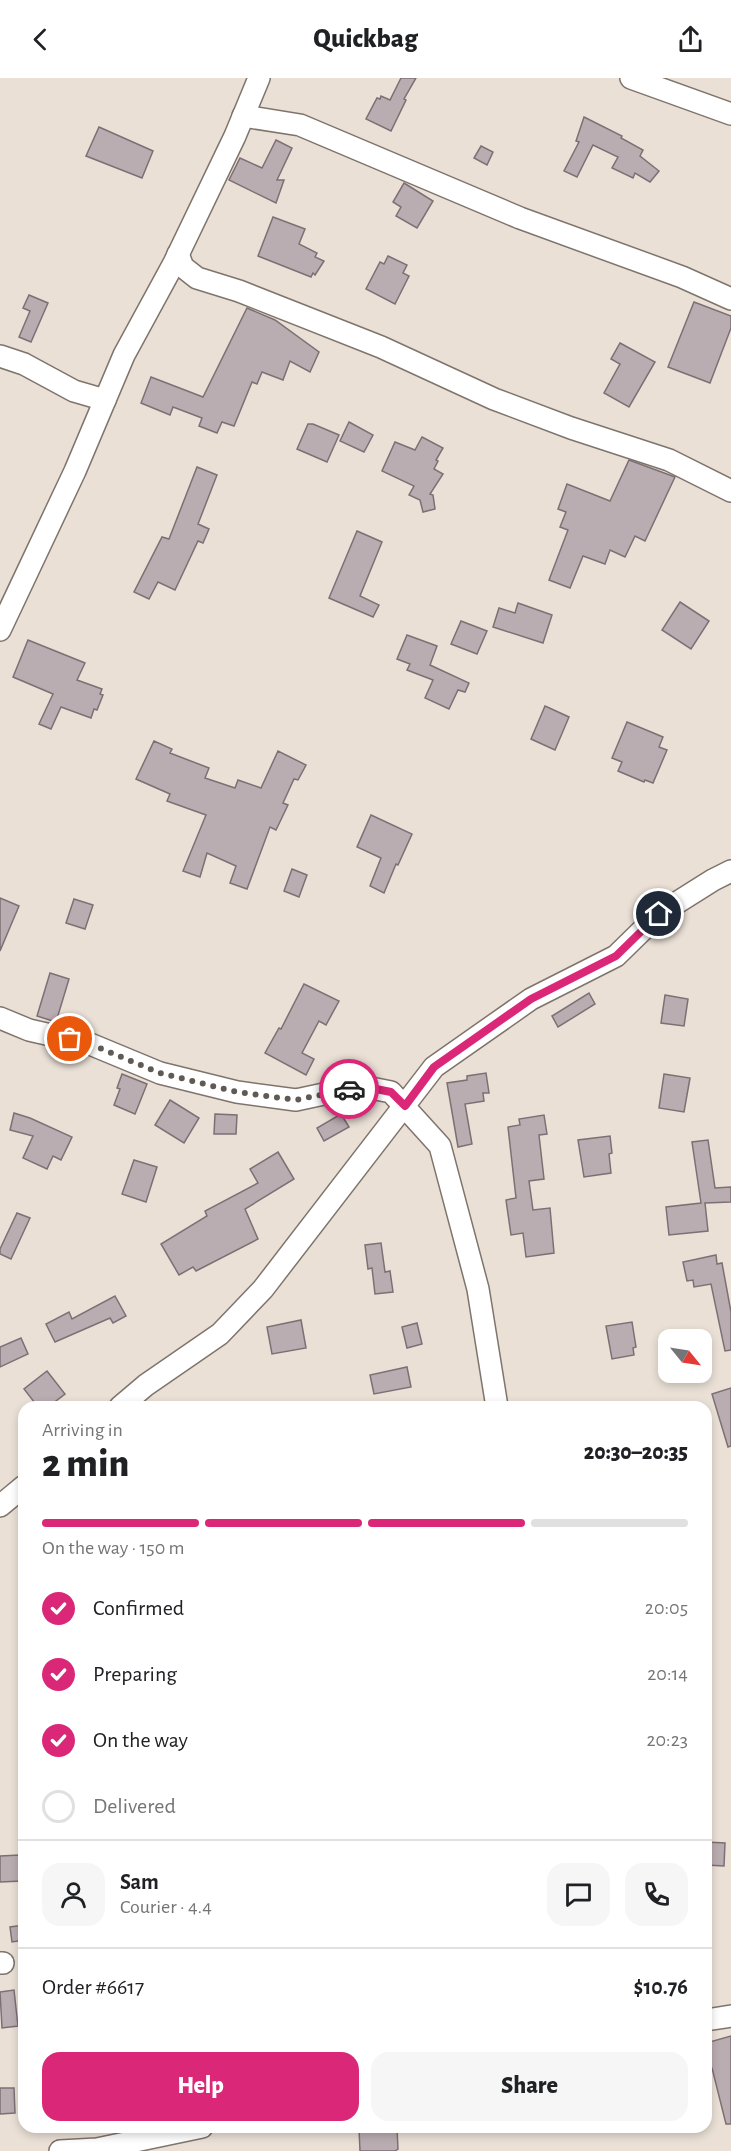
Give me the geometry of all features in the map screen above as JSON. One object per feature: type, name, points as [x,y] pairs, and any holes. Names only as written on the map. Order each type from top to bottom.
[{"type":"street","points":[[0,630],[75,471],[124,355],[178,254],[259,78]]},
{"type":"street","points":[[631,78],[731,114]]},
{"type":"street","points":[[243,116],[300,125],[520,218],[682,277],[731,299]]},
{"type":"street","points":[[178,254],[183,267],[197,278],[239,291],[381,347],[494,399],[571,428],[669,460],[731,491]]},
{"type":"street","points":[[0,356],[24,364],[74,392],[105,400]]},
{"type":"street","points":[[127,1401],[220,1334],[263,1289],[434,1067],[531,999],[616,956],[659,914],[713,879],[731,871]]},
{"type":"street","points":[[0,1018],[30,1030],[90,1044],[160,1073],[237,1092],[296,1100],[361,1086],[391,1092],[440,1146],[478,1289],[496,1401]]},
{"type":"street","points":[[146,1386],[148,1401]]},
{"type":"street","points":[[0,1506],[18,1491]]},
{"type":"street","points":[[712,2019],[731,2016]]},
{"type":"street","points":[[60,2151],[97,2150],[175,2133]]},
{"type":"building","points":[[401,78],[416,78],[404,99],[406,100],[391,131],[366,119],[377,98],[380,99],[381,96],[390,100]]},
{"type":"building","points":[[584,117],[622,136],[621,138],[643,150],[640,156],[659,171],[650,182],[635,173],[633,178],[612,168],[618,157],[593,145],[577,177],[564,171],[579,142],[576,141]]},
{"type":"building","points":[[99,127],[153,151],[142,178],[86,156]]},
{"type":"building","points":[[276,140],[292,148],[277,180],[284,180],[276,203],[229,180],[240,158],[262,168]]},
{"type":"building","points":[[481,146],[493,152],[487,165],[474,158]]},
{"type":"building","points":[[404,183],[433,201],[417,228],[396,216],[401,207],[393,202]]},
{"type":"building","points":[[273,217],[305,229],[299,244],[317,253],[315,257],[324,261],[315,275],[313,273],[311,277],[258,256]]},
{"type":"building","points":[[388,256],[407,265],[403,273],[409,276],[395,304],[366,289],[380,262],[384,264]]},
{"type":"building","points":[[29,295],[48,303],[31,342],[19,337],[30,311],[23,308]]},
{"type":"building","points":[[694,302],[731,316],[731,328],[710,383],[668,367]]},
{"type":"building","points":[[247,308],[275,320],[319,352],[310,372],[290,361],[283,380],[262,372],[257,384],[252,382],[234,426],[222,422],[217,433],[199,426],[202,418],[173,407],[170,415],[141,403],[151,377],[203,397]]},
{"type":"building","points":[[620,343],[655,362],[629,407],[604,393],[620,364],[611,359]]},
{"type":"building","points":[[349,422],[373,435],[364,452],[340,441]]},
{"type":"building","points":[[308,424],[339,435],[327,462],[297,449]]},
{"type":"building","points":[[422,437],[443,448],[434,469],[443,474],[430,494],[433,495],[435,509],[423,512],[420,500],[409,495],[414,486],[382,471],[395,442],[415,450]]},
{"type":"building","points":[[629,460],[675,477],[645,541],[635,536],[625,557],[610,550],[605,564],[583,556],[570,588],[549,580],[568,530],[560,527],[566,512],[558,509],[567,484],[610,501]]},
{"type":"building","points":[[197,467],[217,475],[198,524],[209,529],[203,543],[198,541],[175,590],[158,582],[149,599],[134,592],[162,537],[169,539]]},
{"type":"building","points":[[357,531],[382,542],[360,596],[379,605],[373,617],[329,598]]},
{"type":"building","points":[[680,602],[709,621],[691,649],[662,630]]},
{"type":"building","points":[[518,603],[552,615],[543,643],[493,627],[499,608],[515,613]]},
{"type":"building","points":[[461,621],[487,631],[477,654],[451,644]]},
{"type":"building","points":[[407,635],[437,646],[430,665],[469,683],[465,692],[458,690],[449,709],[425,698],[433,680],[407,670],[410,664],[397,659]]},
{"type":"building","points":[[28,640],[85,663],[77,680],[102,689],[100,694],[103,695],[91,718],[61,707],[51,729],[39,724],[53,694],[13,677]]},
{"type":"building","points":[[545,706],[569,717],[555,750],[531,739]]},
{"type":"building","points":[[627,722],[663,737],[659,747],[667,750],[653,783],[645,780],[644,782],[618,771],[622,762],[612,758]]},
{"type":"building","points":[[154,741],[172,749],[170,753],[209,768],[205,778],[235,788],[238,780],[261,788],[278,751],[306,765],[298,780],[294,779],[283,803],[288,805],[276,830],[270,827],[247,889],[230,883],[236,866],[207,853],[200,877],[183,871],[206,815],[167,801],[170,794],[136,779]]},
{"type":"building","points":[[371,815],[412,834],[384,893],[370,886],[381,858],[357,847]]},
{"type":"building","points":[[292,869],[307,875],[299,897],[284,891]]},
{"type":"building","points":[[0,898],[19,906],[0,951]]},
{"type":"building","points":[[74,899],[93,905],[85,929],[66,923]]},
{"type":"building","points":[[50,973],[69,979],[56,1022],[37,1016]]},
{"type":"building","points":[[304,984],[339,1001],[326,1025],[319,1021],[302,1053],[314,1059],[306,1075],[265,1053],[279,1028],[281,1029]]},
{"type":"building","points":[[589,993],[595,1004],[558,1027],[552,1016]]},
{"type":"building","points":[[665,995],[688,999],[684,1026],[661,1023]]},
{"type":"building","points":[[486,1073],[489,1093],[483,1093],[484,1101],[465,1104],[472,1144],[458,1147],[447,1083],[467,1080],[467,1076]]},
{"type":"building","points":[[122,1074],[147,1084],[135,1114],[114,1105],[120,1089],[117,1088]]},
{"type":"building","points":[[664,1074],[690,1078],[684,1112],[659,1108]]},
{"type":"building","points":[[170,1100],[199,1118],[184,1143],[155,1125]]},
{"type":"building","points":[[14,1113],[72,1137],[61,1160],[53,1156],[47,1169],[23,1158],[33,1136],[10,1130]]},
{"type":"building","points":[[215,1114],[237,1115],[236,1134],[214,1134]]},
{"type":"building","points":[[341,1114],[349,1127],[324,1141],[317,1128]]},
{"type":"building","points":[[544,1115],[547,1134],[539,1135],[544,1179],[529,1181],[533,1210],[550,1208],[554,1253],[526,1257],[523,1233],[511,1235],[506,1200],[516,1198],[508,1127],[520,1125],[519,1119]]},
{"type":"building","points":[[610,1136],[611,1173],[584,1177],[578,1140]]},
{"type":"building","points":[[708,1140],[715,1188],[731,1187],[731,1202],[705,1203],[708,1231],[669,1235],[666,1207],[701,1203],[692,1142]]},
{"type":"building","points":[[278,1152],[294,1179],[245,1209],[258,1239],[196,1271],[193,1267],[179,1275],[161,1244],[207,1216],[205,1211],[258,1183],[250,1169]]},
{"type":"building","points":[[134,1160],[157,1167],[146,1202],[122,1194]]},
{"type":"building","points":[[17,1213],[30,1218],[11,1259],[0,1254],[0,1249]]},
{"type":"building","points":[[381,1243],[385,1272],[390,1271],[393,1292],[375,1294],[372,1268],[368,1269],[365,1245]]},
{"type":"building","points":[[716,1255],[717,1264],[722,1263],[731,1312],[731,1350],[725,1351],[711,1284],[694,1287],[693,1280],[687,1281],[683,1262]]},
{"type":"building","points":[[115,1296],[126,1316],[113,1323],[110,1318],[55,1342],[46,1324],[69,1312],[72,1319]]},
{"type":"building","points":[[301,1320],[306,1348],[272,1354],[267,1327]]},
{"type":"building","points":[[632,1322],[636,1347],[633,1348],[634,1355],[612,1359],[606,1326]]},
{"type":"building","points":[[417,1323],[422,1344],[407,1348],[402,1327]]},
{"type":"building","points":[[21,1338],[28,1354],[0,1367],[0,1347]]},
{"type":"building","points":[[407,1367],[411,1387],[374,1394],[370,1375]]},
{"type":"building","points":[[47,1371],[65,1394],[56,1401],[33,1401],[24,1389]]},
{"type":"building","points":[[731,1388],[731,1446],[728,1447],[712,1394]]},
{"type":"building","points":[[712,1842],[725,1843],[724,1866],[712,1865]]},
{"type":"building","points":[[18,1855],[18,1881],[0,1882],[0,1856]]},
{"type":"building","points":[[18,1926],[18,1941],[12,1942],[10,1927]]},
{"type":"building","points":[[14,1990],[18,2026],[2,2028],[0,1992]]},
{"type":"building","points":[[731,2036],[731,2124],[726,2124],[712,2068],[712,2041]]},
{"type":"building","points":[[0,2088],[14,2088],[15,2113],[0,2114]]},
{"type":"building","points":[[359,2133],[397,2133],[398,2149],[395,2151],[360,2151]]},
{"type":"way so far","points":[[70,1039],[90,1044],[160,1073],[237,1092],[296,1100],[349,1089]]},
{"type":"route","points":[[349,1089],[361,1086],[391,1092],[405,1106],[434,1067],[531,999],[616,956],[659,914]]}]
